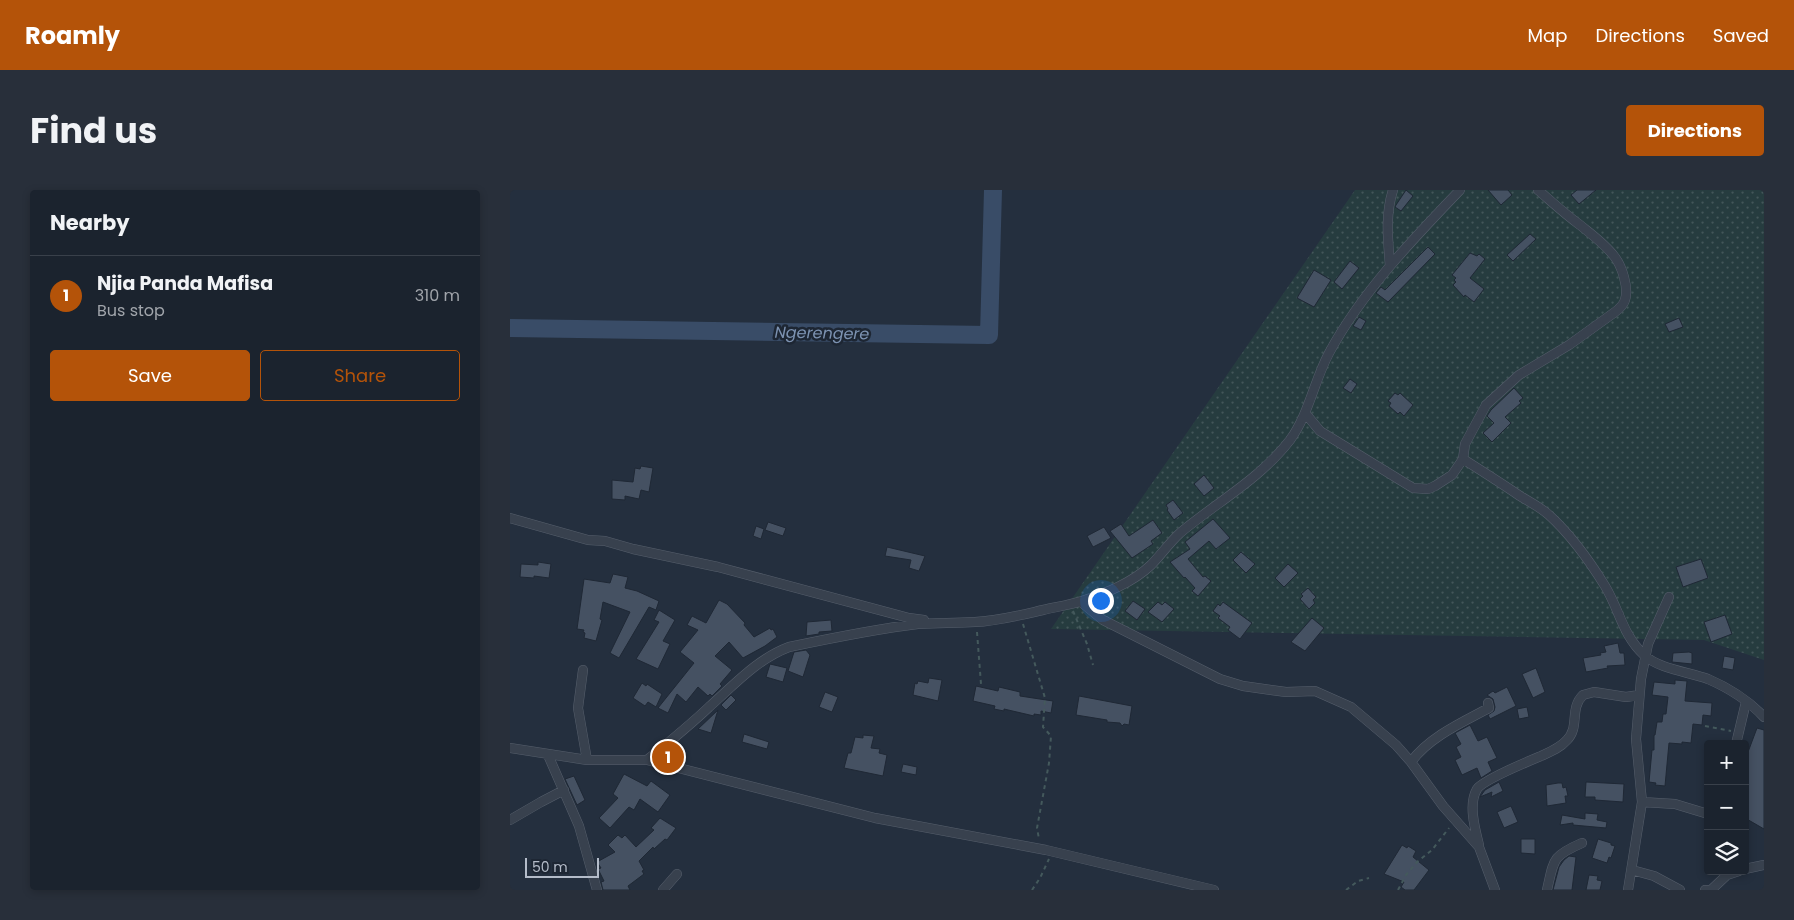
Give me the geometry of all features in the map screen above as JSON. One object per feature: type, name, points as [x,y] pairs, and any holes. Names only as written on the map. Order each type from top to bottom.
[{"type":"street","points":[[1390,266],[1387,229],[1389,204],[1393,190]]},
{"type":"street","points":[[647,760],[687,727],[744,675],[778,652],[789,647],[876,629],[942,622],[976,622],[1019,615],[1080,602],[1122,586],[1150,566],[1177,536],[1199,517],[1232,496],[1277,456],[1291,438],[1305,413],[1328,354],[1350,320],[1390,266],[1460,190]]},
{"type":"street","points":[[1305,413],[1320,431],[1413,488],[1423,490],[1435,486],[1452,475],[1463,458],[1465,444],[1486,405],[1519,375],[1568,345],[1615,312],[1625,301],[1626,293],[1621,270],[1615,257],[1538,190]]},
{"type":"street","points":[[1463,458],[1547,513],[1576,543],[1613,602],[1624,629],[1645,657],[1670,668],[1724,686],[1735,692],[1764,717]]},
{"type":"street","points":[[510,518],[588,540],[605,541],[633,549],[718,567],[909,618],[942,622]]},
{"type":"street","points":[[1628,890],[1642,802],[1636,739],[1639,695],[1648,644],[1668,597]]},
{"type":"street","points":[[1080,602],[1103,620],[1220,679],[1243,686],[1280,691],[1315,691],[1351,707],[1396,745],[1411,762],[1434,795],[1479,847]]},
{"type":"street","points":[[583,670],[578,708],[587,760]]},
{"type":"street","points":[[1496,890],[1479,847],[1473,809],[1474,797],[1479,787],[1565,743],[1570,737],[1573,728],[1575,706],[1583,695],[1594,692],[1626,697],[1639,695]]},
{"type":"street","points":[[1737,740],[1746,702]]},
{"type":"street","points":[[1411,762],[1420,752],[1437,739],[1489,708],[1488,703]]},
{"type":"street","points":[[510,748],[587,760],[647,760],[875,818],[1046,850],[1214,890]]},
{"type":"street","points":[[548,755],[582,833],[598,890]]},
{"type":"street","points":[[510,820],[564,790]]},
{"type":"street","points":[[1642,802],[1675,804],[1704,813]]},
{"type":"street","points":[[1547,890],[1556,858],[1566,850],[1582,843]]},
{"type":"street","points":[[1749,868],[1764,865]]},
{"type":"street","points":[[1632,870],[1654,876],[1680,890]]},
{"type":"street","points":[[663,890],[677,874]]},
{"type":"street","points":[[1705,890],[1711,890],[1727,875]]},
{"type":"path","points":[[1070,604],[1093,665]]},
{"type":"path","points":[[1019,615],[1045,698],[1043,727],[1051,736],[1048,772],[1036,828],[1046,850],[1048,862],[1032,890]]},
{"type":"path","points":[[976,622],[982,684]]},
{"type":"path","points":[[1705,726],[1738,733]]},
{"type":"path","points":[[1398,890],[1406,875],[1417,862],[1432,850],[1456,821]]},
{"type":"path","points":[[1346,890],[1358,882],[1369,878]]},
{"type":"green space","points":[[1355,190],[1764,190],[1764,660],[1704,640],[1051,629]]},
{"type":"building","points":[[1406,190],[1413,196],[1401,211],[1395,207]]},
{"type":"building","points":[[1488,190],[1508,190],[1512,195],[1501,205]]},
{"type":"building","points":[[1577,190],[1596,190],[1579,204],[1571,195]]},
{"type":"building","points":[[1530,234],[1536,239],[1513,261],[1507,255]]},
{"type":"building","points":[[1428,247],[1435,254],[1388,302],[1376,293],[1381,287],[1385,290]]},
{"type":"building","points":[[1470,253],[1477,256],[1479,254],[1485,259],[1470,278],[1484,289],[1474,302],[1465,295],[1464,297],[1453,285],[1456,282],[1454,280],[1456,278],[1452,275]]},
{"type":"building","points":[[1350,261],[1359,268],[1342,289],[1334,282]]},
{"type":"building","points":[[1314,270],[1331,280],[1314,307],[1297,298]]},
{"type":"building","points":[[1359,317],[1366,321],[1361,330],[1353,326]]},
{"type":"building","points":[[1679,318],[1683,327],[1669,332],[1665,324]]},
{"type":"building","points":[[1350,379],[1357,384],[1351,393],[1343,388]]},
{"type":"building","points":[[1514,388],[1523,398],[1519,401],[1521,403],[1505,417],[1511,423],[1492,442],[1483,433],[1494,423],[1487,416]]},
{"type":"building","points":[[1395,393],[1398,395],[1400,393],[1413,405],[1404,416],[1400,412],[1398,414],[1389,406],[1391,403],[1388,401]]},
{"type":"building","points":[[641,466],[653,468],[649,492],[641,490],[639,499],[625,496],[625,500],[612,499],[612,480],[633,482],[635,468],[640,469]]},
{"type":"building","points":[[1204,475],[1214,488],[1204,496],[1194,484]]},
{"type":"building","points":[[1173,500],[1183,513],[1174,520],[1166,505]]},
{"type":"building","points":[[1213,519],[1230,538],[1216,549],[1209,541],[1188,559],[1203,577],[1205,576],[1211,581],[1198,596],[1192,591],[1195,588],[1170,562],[1190,549],[1185,542]]},
{"type":"building","points":[[1153,520],[1162,533],[1151,541],[1153,544],[1132,558],[1110,531],[1121,524],[1129,536]]},
{"type":"building","points":[[768,522],[786,528],[783,536],[765,530]]},
{"type":"building","points":[[756,526],[764,529],[761,539],[753,536]]},
{"type":"building","points":[[1104,527],[1111,538],[1093,547],[1087,536]]},
{"type":"building","points":[[887,547],[925,556],[919,571],[909,568],[911,560],[885,556]]},
{"type":"building","points":[[1241,552],[1255,564],[1246,573],[1233,560]]},
{"type":"building","points":[[1701,559],[1708,578],[1683,587],[1676,567]]},
{"type":"building","points":[[538,562],[551,564],[549,578],[520,577],[521,564],[538,565]]},
{"type":"building","points":[[1288,564],[1298,573],[1284,587],[1275,578]]},
{"type":"building","points":[[613,574],[628,577],[625,588],[659,601],[656,610],[649,607],[619,658],[610,653],[630,612],[603,602],[600,619],[602,620],[596,641],[584,638],[584,630],[577,629],[584,579],[610,583]]},
{"type":"building","points":[[1308,588],[1316,597],[1313,600],[1315,603],[1309,609],[1300,599],[1303,596],[1301,594]]},
{"type":"building","points":[[719,600],[727,604],[745,623],[744,625],[754,637],[770,628],[771,630],[773,629],[777,637],[743,658],[729,642],[715,656],[732,670],[720,684],[722,686],[712,696],[710,694],[708,696],[698,687],[686,702],[677,694],[668,713],[658,708],[694,663],[680,652],[698,630],[687,625],[692,616],[706,623]]},
{"type":"building","points":[[1133,601],[1145,609],[1137,620],[1125,611]]},
{"type":"building","points":[[1158,602],[1162,605],[1165,602],[1174,609],[1162,622],[1148,612]]},
{"type":"building","points":[[1223,602],[1252,623],[1240,639],[1228,630],[1230,627],[1218,618],[1220,616],[1213,611],[1218,604],[1220,606]]},
{"type":"building","points":[[659,610],[675,620],[663,641],[670,644],[658,669],[636,659],[659,622],[654,620]]},
{"type":"building","points":[[1725,615],[1732,634],[1711,642],[1704,622]]},
{"type":"building","points":[[1312,618],[1324,628],[1305,651],[1291,642]]},
{"type":"building","points":[[831,620],[832,631],[806,636],[807,622]]},
{"type":"building","points":[[1618,643],[1620,653],[1624,653],[1625,665],[1607,666],[1608,668],[1586,672],[1583,658],[1601,655],[1600,653],[1606,652],[1604,646]]},
{"type":"building","points":[[806,650],[810,655],[803,677],[788,671],[794,652]]},
{"type":"building","points":[[1673,653],[1692,653],[1692,664],[1672,662]]},
{"type":"building","points":[[1724,656],[1735,658],[1733,670],[1722,668]]},
{"type":"building","points":[[770,664],[787,668],[783,682],[766,677]]},
{"type":"building","points":[[1536,668],[1545,692],[1533,698],[1522,674]]},
{"type":"building","points":[[929,678],[942,680],[938,701],[913,695],[915,683],[917,684],[918,681],[928,683]]},
{"type":"building","points":[[1675,680],[1687,681],[1685,701],[1712,703],[1711,716],[1703,715],[1702,725],[1693,724],[1691,743],[1669,743],[1665,786],[1655,785],[1656,783],[1649,782],[1652,750],[1654,750],[1654,735],[1657,722],[1662,722],[1663,714],[1666,714],[1668,697],[1652,695],[1654,682],[1675,684]]},
{"type":"building","points":[[642,683],[646,686],[647,684],[662,694],[656,707],[648,702],[645,706],[633,698]]},
{"type":"building","points":[[976,686],[998,691],[999,687],[1020,692],[1020,696],[1053,701],[1051,713],[1041,711],[1041,715],[1034,714],[1034,716],[1004,709],[1004,711],[994,709],[995,706],[973,701]]},
{"type":"building","points":[[1507,687],[1516,706],[1490,719],[1488,715],[1494,711],[1495,707],[1493,699],[1487,695]]},
{"type":"building","points":[[825,692],[838,697],[832,712],[819,707]]},
{"type":"building","points":[[731,695],[736,700],[726,710],[721,705]]},
{"type":"building","points":[[1079,696],[1132,706],[1129,725],[1124,724],[1122,726],[1120,723],[1076,715]]},
{"type":"building","points":[[1527,707],[1529,717],[1519,719],[1517,709]]},
{"type":"building","points":[[718,710],[711,733],[698,729]]},
{"type":"building","points":[[1470,725],[1478,741],[1487,737],[1497,758],[1488,762],[1492,771],[1481,778],[1477,768],[1462,775],[1455,760],[1461,757],[1456,747],[1461,744],[1455,733]]},
{"type":"building","points":[[1757,728],[1764,730],[1764,829],[1749,820],[1749,749]]},
{"type":"building","points":[[744,734],[769,742],[767,749],[742,742]]},
{"type":"building","points":[[863,735],[874,736],[871,748],[880,749],[879,753],[887,755],[883,776],[844,768],[848,753],[851,753],[855,737],[863,738]]},
{"type":"building","points":[[903,764],[917,767],[916,775],[901,772]]},
{"type":"building","points":[[624,774],[647,786],[651,781],[670,795],[658,812],[640,799],[634,810],[629,807],[610,828],[599,818],[618,798],[613,794]]},
{"type":"building","points":[[574,776],[585,800],[577,805],[565,779]]},
{"type":"building","points":[[1499,782],[1503,791],[1491,797],[1492,792],[1480,797],[1485,790]]},
{"type":"building","points":[[1586,782],[1624,784],[1623,802],[1595,800],[1595,797],[1585,797]]},
{"type":"building","points":[[1562,783],[1563,788],[1566,787],[1568,796],[1565,796],[1566,803],[1547,806],[1546,785]]},
{"type":"building","points":[[1511,806],[1518,822],[1504,828],[1497,812]]},
{"type":"building","points":[[1585,813],[1598,814],[1597,820],[1607,822],[1606,828],[1573,825],[1573,823],[1560,825],[1562,815],[1585,819]]},
{"type":"building","points":[[660,818],[676,828],[667,840],[665,839],[654,849],[653,847],[639,861],[644,874],[628,886],[630,890],[603,890],[601,882],[604,881],[598,869],[601,868],[597,862],[615,852],[608,845],[618,835],[622,838],[625,835],[636,847],[654,830],[651,828]]},
{"type":"building","points":[[1521,839],[1535,839],[1535,854],[1521,853]]},
{"type":"building","points":[[1598,839],[1615,846],[1607,863],[1592,858]]},
{"type":"building","points":[[1402,845],[1416,851],[1413,857],[1429,870],[1414,890],[1405,890],[1401,887],[1404,882],[1384,874]]},
{"type":"building","points":[[1569,856],[1576,857],[1572,890],[1553,890],[1559,867]]},
{"type":"building","points":[[1589,875],[1598,876],[1597,880],[1602,881],[1600,890],[1586,890]]},
{"type":"waterway","name":"Ngerengere","points":[[510,328],[989,335],[993,190]]},
{"type":"place","name":"Njia Panda Mafisa","points":[[668,757]]}]
